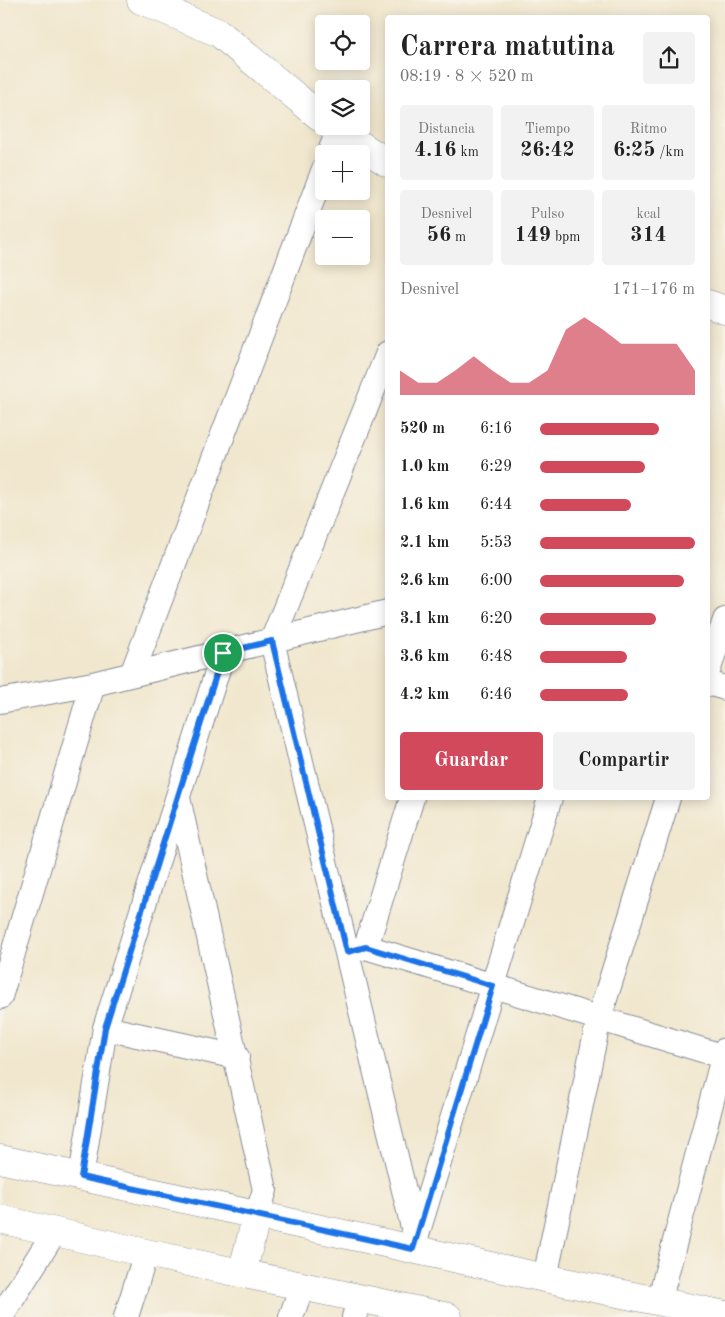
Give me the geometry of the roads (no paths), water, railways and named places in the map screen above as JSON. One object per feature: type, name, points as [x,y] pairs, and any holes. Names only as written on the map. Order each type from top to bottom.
[{"type":"street","points":[[141,0],[219,32],[315,119]]},
{"type":"street","points":[[335,135],[385,161]]},
{"type":"street","points":[[132,674],[315,193]]},
{"type":"street","points":[[710,305],[725,310]]},
{"type":"street","points":[[385,361],[272,641],[356,949],[414,1244]]},
{"type":"street","points":[[0,701],[93,684],[385,613]]},
{"type":"street","points":[[710,665],[725,620]]},
{"type":"street","points":[[81,1177],[105,1028],[223,653]]},
{"type":"street","points":[[0,997],[93,684]]},
{"type":"street","points":[[710,684],[725,688]]},
{"type":"street","points":[[178,797],[265,1190],[242,1273]]},
{"type":"street","points":[[356,949],[411,800]]},
{"type":"street","points":[[414,1244],[549,800]]},
{"type":"street","points":[[544,1278],[599,1018],[667,800]]},
{"type":"street","points":[[356,949],[493,986],[724,1055],[659,1302]]},
{"type":"street","points":[[105,1028],[237,1057]]},
{"type":"street","points":[[0,1159],[257,1215],[414,1244],[544,1278],[725,1315]]},
{"type":"street","points":[[0,1219],[146,1253],[302,1286],[357,1308],[448,1317]]},
{"type":"street","points":[[1,1317],[55,1231]]},
{"type":"street","points":[[126,1317],[146,1253]]},
{"type":"street","points":[[291,1317],[302,1286]]}]
